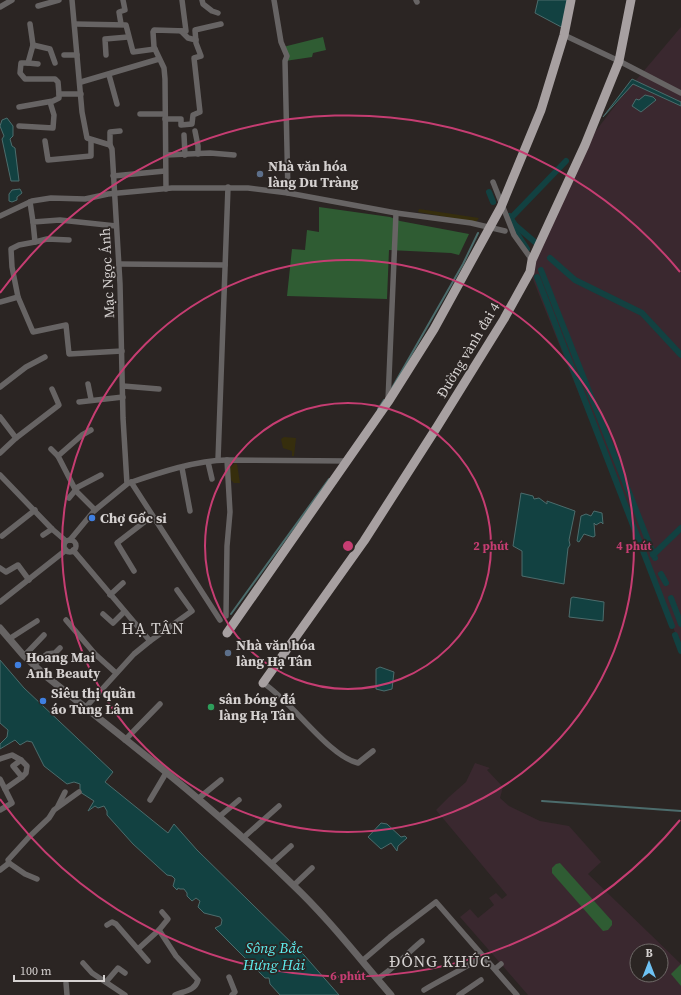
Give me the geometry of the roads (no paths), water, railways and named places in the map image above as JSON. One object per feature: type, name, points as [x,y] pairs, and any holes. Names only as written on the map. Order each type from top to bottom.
[{"type":"main road","points":[[227,633],[388,402],[434,329],[502,205],[541,110],[564,35],[571,0]]},
{"type":"main road","name":"Đường vành đai 4","points":[[264,683],[364,542],[504,319],[530,272],[532,260],[585,145],[619,61],[631,0]]},
{"type":"street","points":[[0,7],[12,0]]},
{"type":"street","points":[[38,6],[59,0]]},
{"type":"street","points":[[72,0],[86,137],[91,140],[110,145],[110,132],[120,130]]},
{"type":"street","points":[[121,24],[119,12],[125,10],[123,0]]},
{"type":"street","points":[[166,189],[165,79],[164,68],[155,49],[153,32],[154,30],[186,31],[182,0]]},
{"type":"street","points":[[202,0],[203,4],[212,11],[218,13]]},
{"type":"street","points":[[274,0],[281,42],[287,56],[285,58],[285,98],[288,193]]},
{"type":"street","points":[[28,63],[33,45],[30,24]]},
{"type":"street","points":[[75,24],[126,25],[133,52],[155,49]]},
{"type":"street","points":[[140,114],[178,118],[180,119],[181,125],[192,124],[193,115],[200,112],[198,106],[194,58],[201,56],[196,40],[195,30],[221,24]]},
{"type":"street","points":[[181,31],[188,38],[196,40]]},
{"type":"street","points":[[564,35],[681,93]]},
{"type":"street","points":[[106,55],[106,39],[128,37]]},
{"type":"street","points":[[33,45],[50,48],[55,63]]},
{"type":"street","points":[[64,55],[77,55]]},
{"type":"street","points":[[81,82],[109,75],[159,59]]},
{"type":"street","points":[[19,107],[50,102],[59,98],[58,82],[55,79],[25,79],[20,72],[21,63],[38,64]]},
{"type":"street","points":[[109,75],[117,104]]},
{"type":"street","points":[[59,94],[81,94]]},
{"type":"street","points":[[19,126],[52,128],[54,115],[50,102]]},
{"type":"street","points":[[195,131],[198,154]]},
{"type":"street","points":[[184,135],[185,155]]},
{"type":"street","points":[[45,141],[48,160],[91,156],[91,140]]},
{"type":"street","name":"Mạc Ngọc Ánh","points":[[110,145],[112,149],[119,264],[123,397],[122,466],[129,483]]},
{"type":"street","points":[[166,155],[234,155]]},
{"type":"street","points":[[113,176],[165,171]]},
{"type":"street","points":[[218,460],[225,265],[229,188],[232,181]]},
{"type":"street","points":[[493,182],[506,217],[532,260]]},
{"type":"street","points":[[0,216],[30,202],[51,198],[85,199],[114,193],[166,189],[229,188],[288,193],[396,213],[471,223],[505,231]]},
{"type":"street","points":[[30,202],[35,242]]},
{"type":"street","points":[[388,402],[396,213]]},
{"type":"street","points":[[33,222],[60,220],[116,226]]},
{"type":"street","points":[[70,240],[48,239],[11,248],[12,268],[18,297],[33,332],[66,325],[69,354],[122,352]]},
{"type":"street","points":[[119,264],[225,265]]},
{"type":"street","points":[[0,302],[18,297]]},
{"type":"street","points":[[0,387],[26,367],[45,357]]},
{"type":"street","points":[[88,384],[91,399]]},
{"type":"street","points":[[122,386],[159,389]]},
{"type":"street","points":[[0,452],[59,405],[52,389]]},
{"type":"street","points":[[79,402],[91,399],[123,397]]},
{"type":"street","points":[[0,417],[16,438]]},
{"type":"street","points":[[58,456],[82,435],[91,430]]},
{"type":"street","points":[[51,449],[58,456],[76,491],[94,510]]},
{"type":"street","points":[[66,550],[64,545],[94,510],[129,483],[182,468],[218,460],[348,461]]},
{"type":"street","points":[[226,616],[230,512],[227,460]]},
{"type":"street","points":[[208,462],[212,479]]},
{"type":"street","points":[[182,468],[190,511]]},
{"type":"street","points":[[69,498],[78,487],[101,475]]},
{"type":"street","points":[[0,476],[52,529],[75,544],[73,550]]},
{"type":"street","points":[[129,483],[220,620]]},
{"type":"street","points":[[2,536],[35,510]]},
{"type":"street","points":[[134,571],[117,543],[152,516]]},
{"type":"street","points":[[43,535],[52,529]]},
{"type":"street","points":[[0,602],[66,550],[73,550]]},
{"type":"street","points":[[73,550],[150,641]]},
{"type":"street","points":[[0,568],[6,572],[18,565],[29,580]]},
{"type":"street","points":[[110,595],[123,583]]},
{"type":"street","points":[[85,708],[116,673],[150,641],[192,611],[176,590]]},
{"type":"street","points":[[103,614],[113,623],[124,612]]},
{"type":"street","points":[[66,620],[95,654],[116,673]]},
{"type":"street","points":[[9,639],[37,621]]},
{"type":"street","points":[[0,628],[24,656],[34,665],[85,708],[199,798],[294,885],[391,995]]},
{"type":"street","points":[[24,656],[44,635]]},
{"type":"street","points":[[34,665],[47,654],[55,653],[60,648]]},
{"type":"street","points":[[264,683],[332,747],[353,762],[358,763],[373,751]]},
{"type":"street","points":[[125,740],[160,704]]},
{"type":"street","points":[[0,759],[12,755],[21,760],[27,766],[26,773],[5,789]]},
{"type":"street","points":[[21,760],[13,766],[22,777]]},
{"type":"street","points":[[150,800],[166,773]]},
{"type":"street","points":[[0,779],[12,803],[0,810]]},
{"type":"street","points":[[199,798],[221,780]]},
{"type":"street","points":[[58,808],[65,792]]},
{"type":"street","points":[[0,870],[9,863],[8,860],[24,842],[58,808],[79,792]]},
{"type":"street","points":[[220,816],[239,800]]},
{"type":"street","points":[[243,838],[279,806]]},
{"type":"street","points":[[271,864],[291,846]]},
{"type":"street","points":[[9,863],[25,874],[36,879]]},
{"type":"street","points":[[294,885],[312,868]]},
{"type":"street","points":[[362,961],[390,937],[436,902],[517,995]]},
{"type":"street","points":[[138,949],[159,930],[168,919],[168,916],[162,912]]},
{"type":"street","points":[[107,925],[112,922],[116,924],[148,961]]},
{"type":"street","points":[[159,930],[176,956],[198,980],[195,986],[187,993],[175,995]]},
{"type":"street","points":[[377,979],[391,970],[399,960],[422,941]]},
{"type":"street","points":[[424,990],[483,956]]},
{"type":"street","points":[[83,963],[92,973],[125,995]]},
{"type":"street","points":[[495,969],[501,964]]},
{"type":"street","points":[[106,982],[118,968],[125,973]]},
{"type":"street","points":[[229,978],[236,992],[232,995]]},
{"type":"street","points":[[459,995],[481,980]]},
{"type":"street","points":[[66,983],[67,995]]},
{"type":"water","points":[[538,0],[571,0],[565,29],[535,13]]},
{"type":"water","points":[[632,79],[681,102],[681,106],[633,84],[603,117]]},
{"type":"water","points":[[645,95],[653,97],[656,100],[641,112],[632,106],[636,99],[639,100]]},
{"type":"water","points":[[7,118],[13,126],[13,136],[10,139],[12,146],[15,148],[19,181],[11,181],[2,139],[4,136],[0,126],[2,120]]},
{"type":"water","points":[[20,189],[22,193],[17,197],[17,200],[12,202],[9,201],[9,194],[12,190]]},
{"type":"water","points":[[521,493],[533,496],[534,499],[539,498],[547,504],[547,501],[575,511],[569,540],[570,545],[568,548],[564,584],[522,576],[522,551],[513,546]]},
{"type":"water","points":[[594,511],[602,513],[603,524],[601,522],[596,525],[594,523],[595,536],[593,537],[584,534],[579,542],[577,541],[581,516],[586,514],[591,516]]},
{"type":"water","points":[[573,597],[604,602],[603,621],[569,617],[571,598]]},
{"type":"water","name":"Sông Bắc Hưng Hải","points":[[0,660],[24,688],[113,772],[105,782],[168,833],[174,824],[197,850],[304,955],[339,995],[280,995],[270,984],[269,978],[265,978],[215,928],[221,925],[222,920],[220,917],[204,913],[198,907],[200,901],[196,898],[192,901],[187,896],[184,889],[178,888],[177,890],[173,886],[175,879],[172,876],[167,875],[133,844],[107,815],[107,811],[104,806],[98,808],[95,806],[88,811],[94,801],[80,792],[80,784],[74,782],[67,784],[44,766],[32,742],[27,741],[20,745],[15,740],[0,749],[0,744],[7,737],[8,730],[0,723]]},
{"type":"water","points":[[380,667],[394,672],[392,689],[384,691],[376,689],[376,669]]},
{"type":"water","points":[[381,823],[387,824],[401,837],[405,836],[407,838],[398,846],[397,851],[391,843],[381,849],[368,837]]},
{"type":"waterway","points":[[510,219],[566,161]]},
{"type":"waterway","points":[[489,192],[493,202]]},
{"type":"waterway","points":[[509,216],[515,225],[515,231],[527,249]]},
{"type":"waterway","points":[[515,225],[536,243]]},
{"type":"waterway","points":[[392,388],[463,264],[478,233]]},
{"type":"waterway","points":[[550,258],[575,280],[642,313],[681,355]]},
{"type":"waterway","points":[[541,270],[655,558]]},
{"type":"waterway","points":[[537,277],[672,626]]},
{"type":"waterway","points":[[378,409],[384,400]]},
{"type":"waterway","points":[[231,614],[329,479]]},
{"type":"waterway","points":[[653,555],[681,528]]},
{"type":"waterway","points":[[661,574],[666,583]]},
{"type":"waterway","points":[[671,598],[681,624]]},
{"type":"waterway","points":[[675,635],[681,651]]},
{"type":"waterway","points":[[542,801],[681,811]]},
{"type":"place","name":"Nhà văn hóa làng Du Tràng","points":[[260,174]]},
{"type":"place","name":"Chợ Gốc si","points":[[92,518]]},
{"type":"place","name":"Nhà văn hóa làng Hạ Tân","points":[[228,653]]},
{"type":"place","name":"Hoang Mai Anh Beauty","points":[[18,665]]},
{"type":"place","name":"Siêu thị quần áo Tùng Lâm","points":[[43,701]]},
{"type":"place","name":"sân bóng đá làng Hạ Tân","points":[[211,707]]},
{"type":"district","name":"HẠ TÂN","points":[[153,628]]},
{"type":"district","name":"ĐÔNG KHÚC","points":[[440,961]]}]
